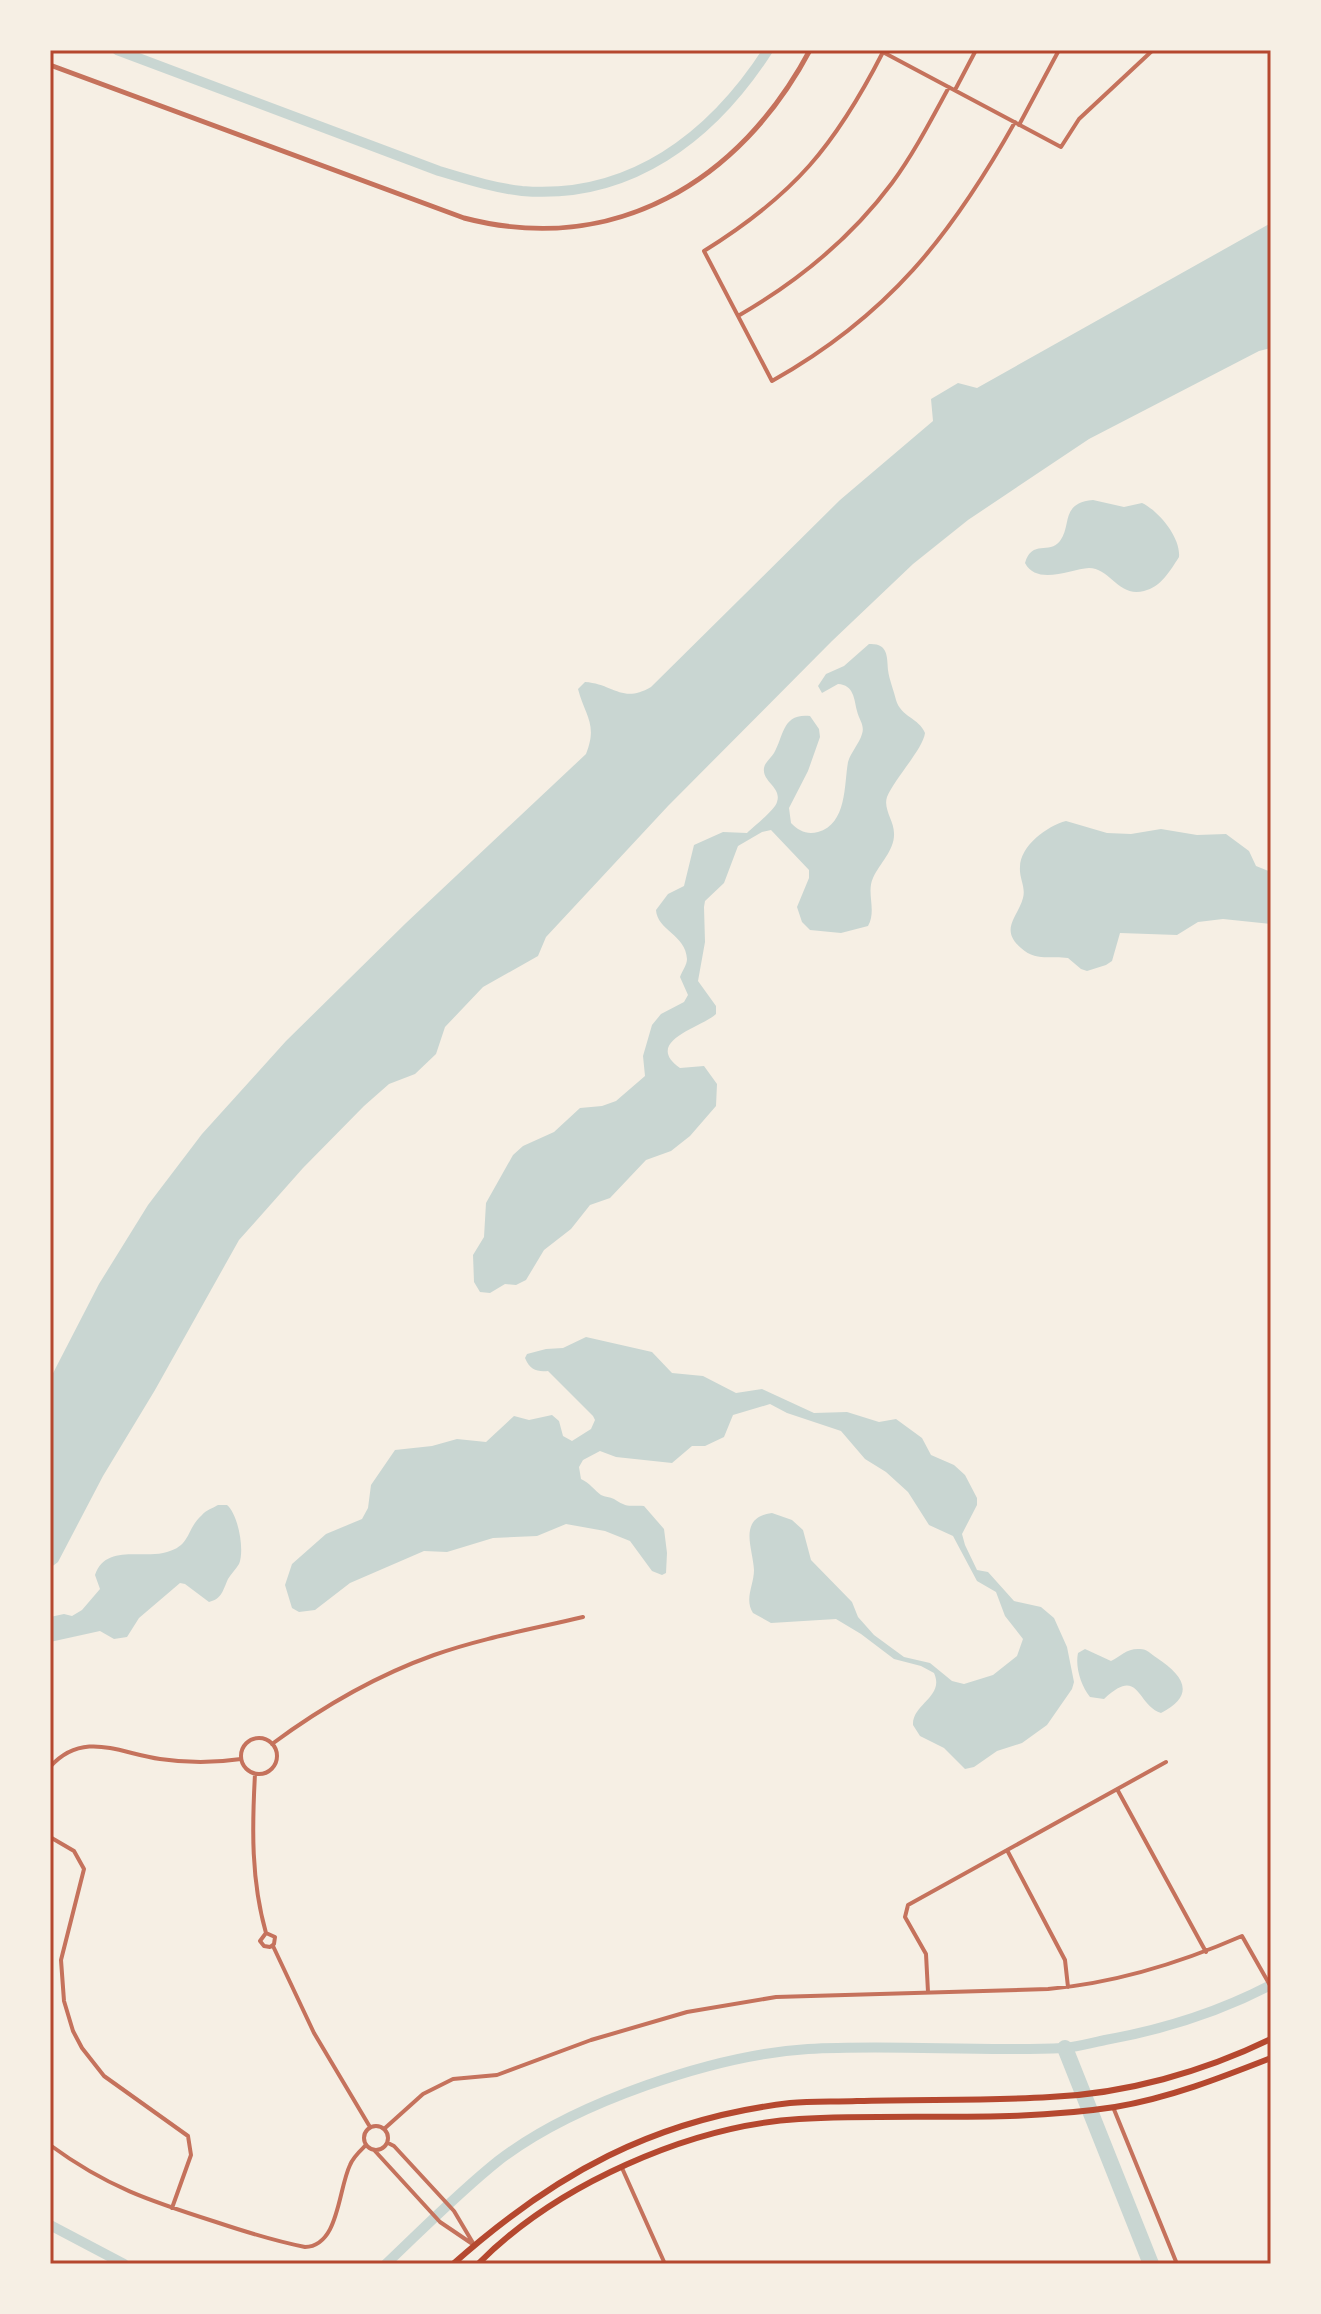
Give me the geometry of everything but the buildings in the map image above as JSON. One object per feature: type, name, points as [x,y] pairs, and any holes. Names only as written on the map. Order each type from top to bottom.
[{"type":"main road","points":[[453,2264],[555,2183],[638,2141],[723,2115],[792,2103],[1052,2097],[1106,2091],[1167,2078],[1271,2039]]},
{"type":"main road","points":[[478,2264],[528,2223],[578,2189],[621,2167],[705,2136],[756,2124],[797,2119],[1058,2113],[1113,2107],[1174,2093],[1271,2058]]},
{"type":"street","points":[[50,65],[464,218],[517,228],[567,228],[593,225],[638,213],[699,181],[758,126],[790,84],[810,50]]},
{"type":"street","points":[[955,90],[976,50]]},
{"type":"street","points":[[1059,50],[1017,123],[970,199],[928,254],[877,307],[837,340],[772,381],[704,251],[748,223],[809,168],[852,109],[881,51],[891,53],[949,87],[1017,123],[1061,147],[1079,119],[1153,50]]},
{"type":"street","points":[[738,316],[796,280],[871,208],[905,164],[949,87]]},
{"type":"street","points":[[272,1744],[341,1698],[415,1662],[456,1648],[583,1617]]},
{"type":"street","points":[[264,1739],[272,1744],[277,1753],[276,1763],[269,1771],[255,1774],[244,1767],[241,1759],[244,1746],[251,1740],[264,1739]]},
{"type":"street","points":[[50,1767],[60,1756],[72,1750],[97,1746],[184,1762],[241,1759]]},
{"type":"street","points":[[928,1992],[928,1959],[905,1917],[908,1905],[1166,1762]]},
{"type":"street","points":[[255,1774],[252,1845],[256,1889],[266,1933]]},
{"type":"street","points":[[1117,1789],[1206,1952]]},
{"type":"street","points":[[50,1837],[74,1851],[84,1869],[61,1960],[68,2016],[82,2048],[104,2076],[188,2136],[191,2155],[172,2208]]},
{"type":"street","points":[[1007,1850],[1065,1960],[1068,1987]]},
{"type":"street","points":[[266,1933],[261,1937],[261,1944],[267,1948],[273,1946]]},
{"type":"street","points":[[266,1933],[275,1937],[273,1946],[322,2049],[370,2127]]},
{"type":"street","points":[[384,2129],[412,2102],[438,2084],[465,2076],[497,2075],[541,2057],[674,2015],[776,1997],[1068,1987],[1118,1979],[1206,1952],[1242,1936],[1271,1987]]},
{"type":"street","points":[[1113,2107],[1177,2264]]},
{"type":"street","points":[[370,2127],[384,2129],[388,2135],[388,2143],[383,2149],[375,2151]]},
{"type":"street","points":[[370,2127],[364,2137],[366,2145],[440,2222],[474,2245]]},
{"type":"street","points":[[388,2143],[454,2211],[474,2245]]},
{"type":"street","points":[[50,2145],[99,2178],[128,2193],[305,2247],[322,2243],[329,2233],[350,2164],[366,2145]]},
{"type":"street","points":[[621,2167],[665,2264]]},
{"type":"shaded area","points":[[1271,223],[1271,348],[1259,351],[1089,439],[968,520],[913,564],[668,806],[546,937],[538,956],[483,987],[445,1027],[436,1054],[415,1074],[389,1084],[364,1106],[239,1240],[103,1476],[58,1562],[50,1568],[50,1379],[99,1284],[148,1205],[202,1134],[286,1041],[586,754],[591,727],[578,689],[585,682],[633,694],[651,687],[840,500],[933,421],[931,399],[958,383],[977,388]]},
{"type":"shaded area","points":[[1093,500],[1124,507],[1142,503],[1168,526],[1179,557],[1155,586],[1135,592],[1089,568],[1046,575],[1030,570],[1025,563],[1032,551],[1056,545],[1064,535],[1071,510],[1076,505]]},
{"type":"shaded area","points":[[869,644],[880,646],[885,651],[898,706],[925,733],[887,797],[886,806],[894,828],[894,839],[871,884],[872,914],[868,926],[841,933],[810,930],[802,922],[797,907],[809,878],[809,870],[771,830],[738,846],[724,883],[705,901],[704,907],[705,942],[698,981],[716,1006],[716,1014],[671,1042],[668,1050],[670,1058],[680,1068],[704,1066],[717,1084],[716,1106],[690,1136],[671,1151],[646,1160],[610,1198],[590,1205],[571,1229],[544,1250],[526,1280],[516,1285],[505,1284],[490,1293],[480,1292],[474,1282],[473,1255],[484,1237],[486,1203],[513,1155],[523,1146],[554,1132],[580,1108],[616,1101],[645,1076],[643,1056],[652,1025],[661,1014],[684,1002],[688,995],[680,977],[687,961],[685,951],[661,923],[656,910],[668,894],[684,886],[694,845],[723,832],[747,833],[775,805],[777,792],[766,777],[764,768],[785,727],[794,718],[810,716],[819,729],[820,737],[808,771],[789,808],[791,823],[810,833],[827,828],[834,821],[842,803],[848,762],[863,728],[852,693],[847,687],[838,684],[822,693],[818,686],[826,674],[844,666]]},
{"type":"shaded area","points":[[1066,821],[1107,833],[1131,834],[1161,829],[1197,835],[1226,834],[1249,851],[1256,866],[1271,872],[1271,924],[1223,919],[1198,922],[1177,935],[1120,933],[1112,961],[1087,971],[1068,958],[1038,957],[1027,952],[1011,935],[1012,923],[1024,894],[1021,859],[1036,838]]},
{"type":"shaded area","points":[[586,1337],[652,1352],[672,1373],[703,1376],[736,1393],[762,1389],[814,1413],[847,1412],[879,1422],[896,1419],[922,1438],[931,1455],[954,1465],[965,1475],[977,1498],[977,1505],[962,1534],[977,1570],[988,1572],[1014,1601],[1041,1607],[1054,1618],[1067,1647],[1074,1682],[1047,1725],[1022,1743],[997,1751],[974,1767],[965,1769],[944,1748],[920,1736],[913,1725],[917,1711],[935,1688],[934,1673],[894,1659],[836,1619],[771,1623],[753,1613],[749,1602],[754,1570],[751,1527],[761,1516],[772,1513],[792,1520],[803,1530],[811,1560],[852,1602],[858,1617],[874,1635],[904,1657],[930,1663],[952,1681],[964,1684],[993,1675],[1017,1656],[1023,1639],[1005,1616],[996,1592],[977,1581],[953,1536],[929,1525],[908,1492],[886,1472],[865,1459],[841,1431],[770,1404],[733,1415],[724,1437],[705,1446],[692,1446],[672,1463],[616,1457],[600,1451],[583,1460],[579,1467],[581,1479],[603,1496],[625,1505],[644,1506],[664,1529],[667,1553],[666,1573],[662,1575],[652,1571],[630,1541],[605,1531],[566,1524],[537,1536],[493,1538],[447,1552],[424,1551],[350,1583],[315,1610],[299,1612],[292,1608],[285,1585],[292,1564],[326,1534],[362,1519],[368,1508],[371,1485],[395,1450],[432,1446],[457,1439],[486,1442],[514,1416],[529,1420],[552,1415],[559,1421],[563,1436],[572,1441],[591,1429],[595,1420],[593,1416],[548,1371],[534,1369],[525,1358],[527,1354],[563,1348]]},
{"type":"shaded area","points":[[218,1505],[227,1505],[234,1516],[241,1558],[217,1599],[209,1602],[180,1583],[139,1618],[127,1637],[114,1639],[100,1631],[50,1642],[50,1617],[72,1616],[82,1610],[100,1589],[95,1575],[107,1560],[115,1556],[163,1553],[179,1547],[204,1513]]},
{"type":"shaded area","points":[[1085,1649],[1111,1661],[1131,1650],[1147,1651],[1179,1678],[1182,1692],[1179,1699],[1161,1713],[1131,1686],[1116,1690],[1104,1699],[1090,1697],[1081,1682],[1077,1664],[1078,1653]]},
{"type":"waterway","points":[[117,50],[439,171],[522,191],[561,191],[598,185],[633,173],[664,156],[694,135],[721,110],[768,50]]},
{"type":"waterway","points":[[386,2264],[469,2186],[529,2140],[604,2102],[688,2072],[771,2053],[808,2049],[1074,2047],[1190,2019],[1271,1985]]},
{"type":"waterway","points":[[1065,2048],[1151,2264]]},
{"type":"waterway","points":[[50,2225],[124,2264]]}]
